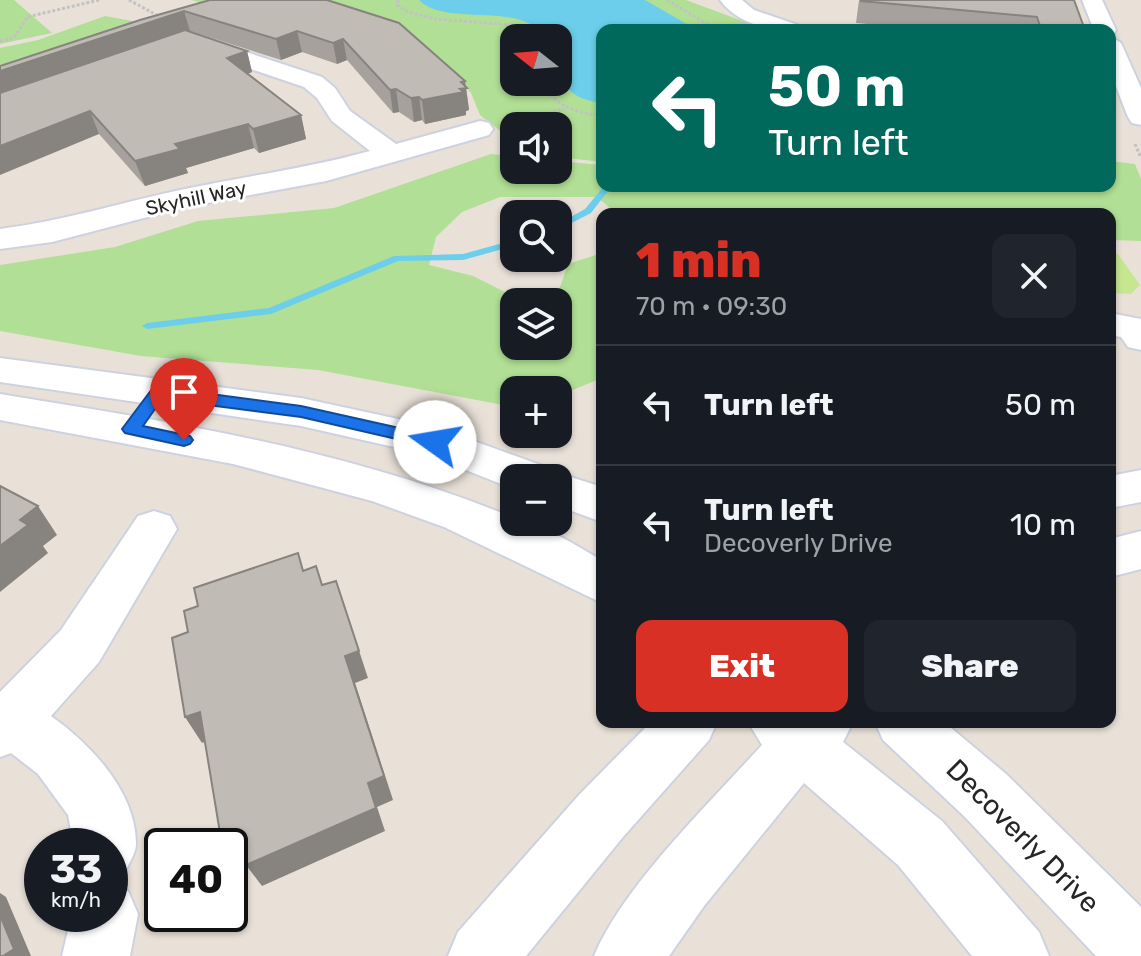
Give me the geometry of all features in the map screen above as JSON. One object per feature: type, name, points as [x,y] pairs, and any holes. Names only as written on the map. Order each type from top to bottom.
[{"type":"street","points":[[730,0],[747,14],[774,24]]},
{"type":"street","points":[[1092,0],[1102,24]]},
{"type":"street","points":[[168,48],[196,42],[313,82],[326,93],[341,116],[390,153]]},
{"type":"street","points":[[1116,64],[1139,113]]},
{"type":"street","points":[[1116,107],[1139,113]]},
{"type":"street","name":"Skyhill Way","points":[[0,239],[52,232],[184,198],[282,182],[480,129]]},
{"type":"street","points":[[1116,325],[1133,328],[1141,339]]},
{"type":"street","points":[[1116,359],[1141,353]]},
{"type":"street","points":[[0,370],[301,412],[435,442],[500,467]]},
{"type":"street","points":[[131,429],[158,393]]},
{"type":"street","points":[[0,407],[264,456],[397,490],[553,554],[596,579]]},
{"type":"street","points":[[1116,491],[1141,486]]},
{"type":"street","points":[[572,494],[596,503]]},
{"type":"street","points":[[101,828],[96,803],[58,755],[6,726],[80,646],[154,529]]},
{"type":"street","points":[[1116,556],[1141,550]]},
{"type":"street","points":[[482,956],[601,816],[683,728]]},
{"type":"street","name":"Decoverly Drive","points":[[910,728],[985,795],[1123,936],[1138,956]]},
{"type":"street","points":[[628,956],[801,729],[920,843],[1015,956]]},
{"type":"street","points":[[96,956],[101,932]]},
{"type":"path","points":[[0,41],[14,38],[27,17],[99,0]]},
{"type":"path","points":[[129,0],[164,20]]},
{"type":"path","points":[[398,0],[397,5],[405,11],[422,16],[501,24]]},
{"type":"path","points":[[667,0],[707,24]]},
{"type":"path","points":[[548,96],[564,109]]},
{"type":"path","points":[[480,129],[564,109],[596,115]]},
{"type":"green space","points":[[0,0],[14,0],[52,33],[0,44]]},
{"type":"green space","points":[[191,0],[259,0],[0,88],[0,48],[38,40],[105,16],[149,24],[210,5]]},
{"type":"green space","points":[[304,0],[686,0],[751,24],[596,24],[596,161],[572,159],[572,112],[500,112],[500,131],[480,115],[471,93],[449,68]]},
{"type":"green space","points":[[491,154],[500,155],[500,184],[572,184],[572,162],[596,164],[596,192],[1116,192],[1116,162],[1135,164],[1141,179],[1141,241],[1116,240],[1116,208],[610,208],[597,197],[500,197],[462,212],[436,237],[429,265],[473,276],[500,290],[500,360],[572,360],[572,288],[560,288],[565,272],[572,272],[572,263],[596,255],[596,380],[572,390],[572,376],[500,376],[500,404],[318,370],[141,356],[0,331],[0,265],[115,247],[198,221],[334,208]]},
{"type":"green space","points":[[1116,253],[1140,285],[1131,294],[1116,293]]},
{"type":"water","points":[[419,0],[645,0],[687,24],[596,24],[596,102],[572,92],[572,24],[529,24],[504,17],[431,8]]},
{"type":"building","points":[[210,0],[327,0],[399,23],[465,81],[461,82],[467,88],[460,89],[464,92],[422,100],[419,97],[411,98],[396,89],[390,90],[343,39],[333,43],[297,31],[276,39],[184,11],[0,71],[0,66]]},
{"type":"building","points":[[1074,0],[1083,24],[1039,24],[1037,17],[861,1]]},
{"type":"building","points":[[185,30],[247,51],[227,58],[301,115],[253,129],[248,124],[175,144],[180,149],[135,161],[90,111],[0,146],[0,93]]},
{"type":"building","points":[[0,486],[38,506],[20,520],[28,525],[0,546]]},
{"type":"building","points":[[298,553],[303,571],[316,566],[322,585],[336,581],[359,651],[345,656],[384,776],[368,783],[376,808],[248,864],[248,828],[219,828],[200,712],[185,717],[172,638],[188,632],[184,611],[198,606],[194,588]]},
{"type":"building","points":[[0,915],[14,949],[3,956],[0,956]]},
{"type":"waterway","points":[[572,220],[588,211],[603,192]]},
{"type":"waterway","points":[[147,326],[271,311],[397,258],[463,257],[500,247]]},
{"type":"route","points":[[184,440],[131,429],[158,393],[301,412],[435,442]]}]
